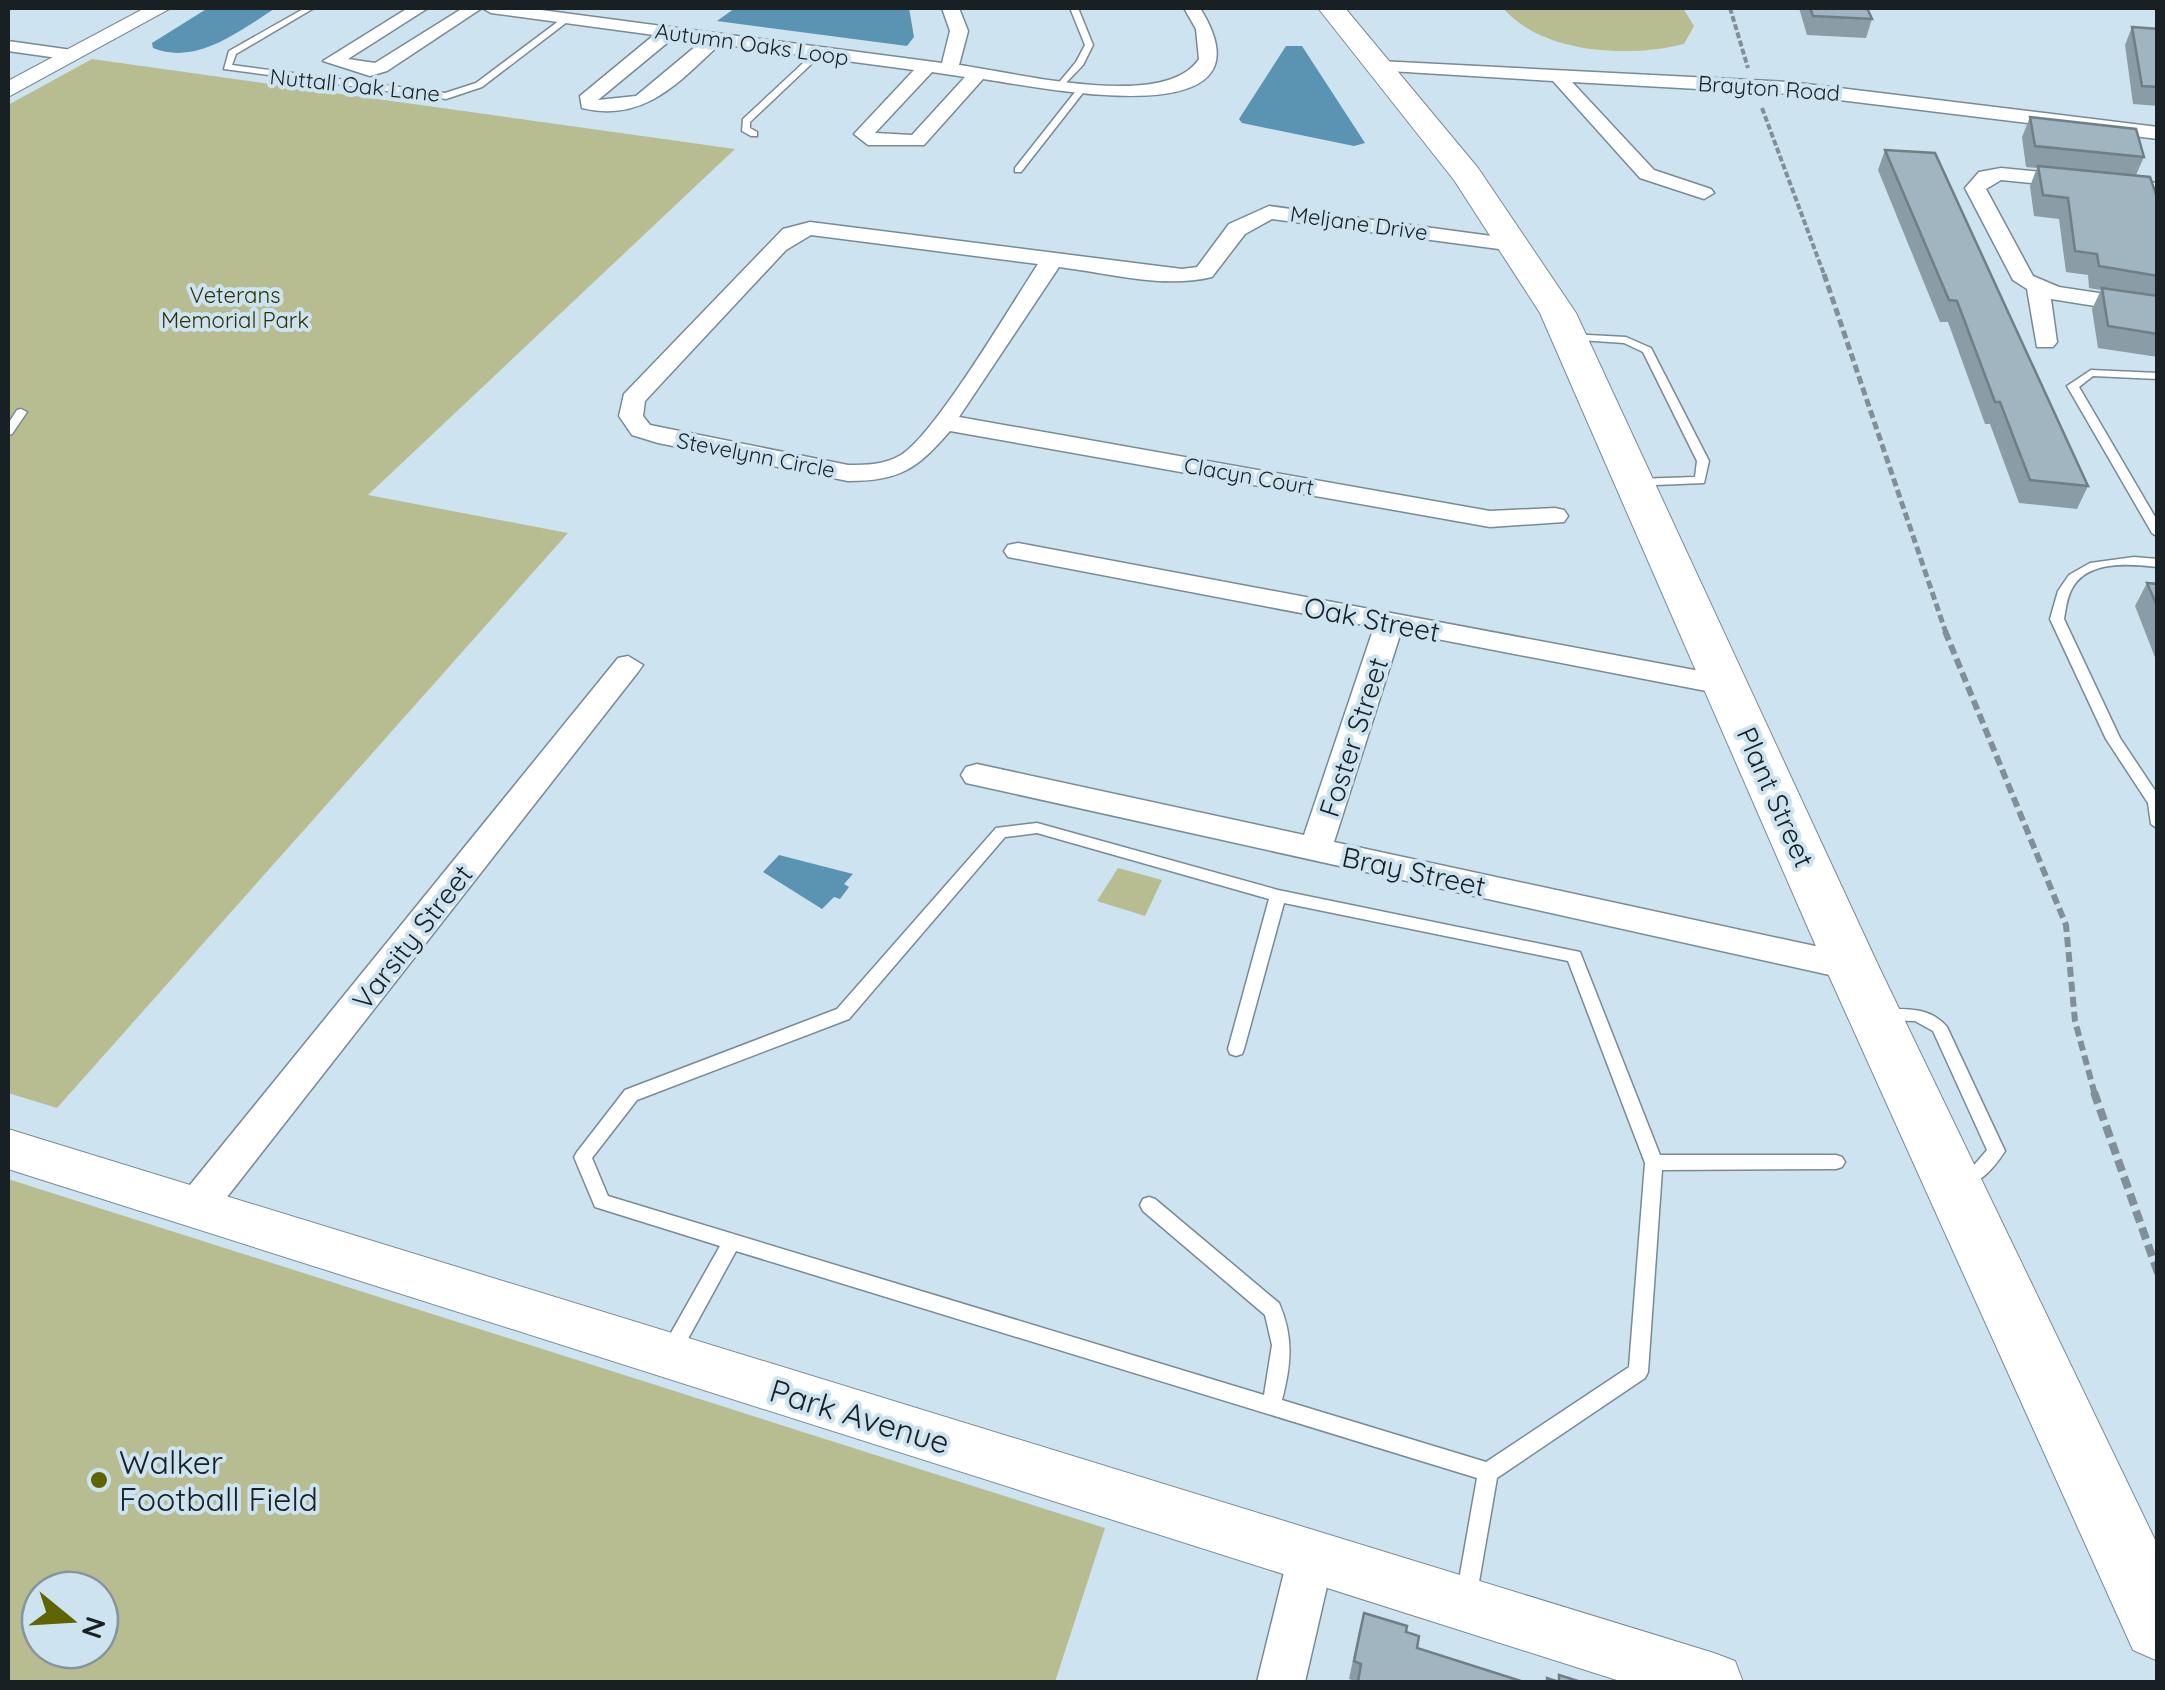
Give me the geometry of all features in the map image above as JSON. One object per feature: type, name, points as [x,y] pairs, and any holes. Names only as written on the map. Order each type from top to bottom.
[{"type":"main road","name":"Plant Street","points":[[1331,8],[1467,175],[1569,338],[1852,967],[2158,1625]]},
{"type":"street","points":[[8,90],[160,8]]},
{"type":"street","points":[[419,8],[332,61],[370,70],[381,67],[474,8]]},
{"type":"street","name":"Autumn Oaks Loop","points":[[491,8],[1135,94],[1174,88],[1197,77],[1209,60],[1207,28],[1192,8]]},
{"type":"street","points":[[687,8],[589,96],[590,104],[614,110],[636,106],[716,39]]},
{"type":"street","points":[[950,8],[959,20],[960,36],[937,68],[864,134],[868,139],[917,141],[978,74]]},
{"type":"street","points":[[8,46],[72,55]]},
{"type":"street","name":"Brayton Road","points":[[1379,66],[1753,85],[2158,133]]},
{"type":"street","points":[[1561,76],[1566,88],[1648,174],[1704,192]]},
{"type":"street","points":[[2158,188],[2126,189],[2002,174],[1977,182],[1976,188],[2018,274],[2038,287],[2158,309]]},
{"type":"street","name":"Meljane Drive","points":[[1052,260],[1158,275],[1204,272],[1237,230],[1269,212],[1514,245]]},
{"type":"street","name":"Stevelynn Circle","points":[[838,229],[1052,260],[944,422],[912,459],[879,472],[848,473],[667,438],[641,430],[631,416],[633,399],[791,234],[838,229]]},
{"type":"street","points":[[2038,287],[2045,342]]},
{"type":"street","name":"Clacyn Court","points":[[944,422],[1490,518],[1554,516]]},
{"type":"street","name":"Oak Street","points":[[1018,550],[1390,624],[1727,684]]},
{"type":"street","name":"Foster Street","points":[[1315,850],[1390,624]]},
{"type":"street","name":"Varsity Street","points":[[195,1208],[628,665]]},
{"type":"street","name":"Bray Street","points":[[977,775],[1852,967]]},
{"type":"street","name":"Park Avenue","points":[[8,1149],[1714,1682]]},
{"type":"street","points":[[1282,1682],[1311,1556]]},
{"type":"lane","name":"Nuttall Oak Lane","points":[[310,8],[232,53],[227,67],[446,96],[478,85],[562,15]]},
{"type":"lane","points":[[1060,86],[1080,63],[1089,44],[1074,8]]},
{"type":"lane","points":[[754,134],[745,128],[746,121],[818,53]]},
{"type":"lane","points":[[1018,170],[1082,88]]},
{"type":"lane","points":[[1569,338],[1640,344],[1703,461],[1700,480],[1635,483]]},
{"type":"lane","points":[[2158,376],[2091,373],[2072,386],[2158,533]]},
{"type":"lane","points":[[8,432],[21,412]]},
{"type":"lane","points":[[2158,564],[2134,559],[2090,567],[2066,585],[2056,619],[2113,739],[2156,804],[2158,824]]},
{"type":"lane","points":[[1466,1606],[1488,1472],[1638,1372],[1654,1163],[1574,956],[1278,896],[1037,828],[1001,832],[843,1014],[631,1095],[583,1157],[602,1202],[1488,1472]]},
{"type":"lane","points":[[1236,1050],[1278,896]]},
{"type":"lane","points":[[1654,1163],[1836,1162]]},
{"type":"lane","points":[[1148,1205],[1272,1310],[1283,1332],[1282,1360],[1271,1406]]},
{"type":"lane","points":[[668,1357],[732,1242]]},
{"type":"path","points":[[1730,8],[1753,85],[1848,337],[1942,624],[2050,878],[2066,925],[2075,1021],[2088,1075],[2158,1273]]},
{"type":"green space","points":[[1503,8],[1683,8],[1694,26],[1684,44],[1613,51],[1540,35]]},
{"type":"green space","name":"Veterans Memorial Park","points":[[92,59],[735,149],[368,495],[568,533],[57,1108],[8,1093],[8,105]]},
{"type":"green space","points":[[1118,868],[1162,880],[1145,916],[1097,901]]},
{"type":"green space","points":[[8,1179],[1105,1528],[1055,1682],[8,1682]]},
{"type":"water","points":[[208,8],[276,8],[202,49],[170,52],[153,48],[152,43]]},
{"type":"water","points":[[735,8],[909,8],[914,37],[907,46],[717,21]]},
{"type":"water","points":[[1286,46],[1302,46],[1365,143],[1354,146],[1242,123],[1239,119]]},
{"type":"water","points":[[779,855],[853,874],[844,884],[849,887],[840,899],[834,897],[822,909],[763,872]]},
{"type":"building","points":[[1810,8],[1867,8],[1872,19],[1813,16]]},
{"type":"building","points":[[2132,27],[2158,29],[2158,87],[2142,86]]},
{"type":"building","points":[[2030,117],[2136,129],[2144,157],[2035,146]]},
{"type":"building","points":[[1885,150],[1935,153],[2088,486],[2030,480],[1957,301],[1949,300]]},
{"type":"building","points":[[2038,166],[2150,177],[2158,200],[2158,276],[2099,266],[2097,254],[2075,251],[2068,198],[2043,195]]},
{"type":"building","points":[[2102,288],[2158,296],[2158,334],[2108,326]]},
{"type":"building","points":[[2147,583],[2158,584],[2158,608]]},
{"type":"building","points":[[1364,1613],[1407,1626],[1406,1632],[1419,1636],[1417,1648],[1524,1682],[1358,1682],[1361,1664],[1354,1661]]},
{"type":"building","points":[[1559,1675],[1581,1682],[1559,1682]]},
{"type":"place","name":"Walker Football Field","points":[[99,1480]]}]
